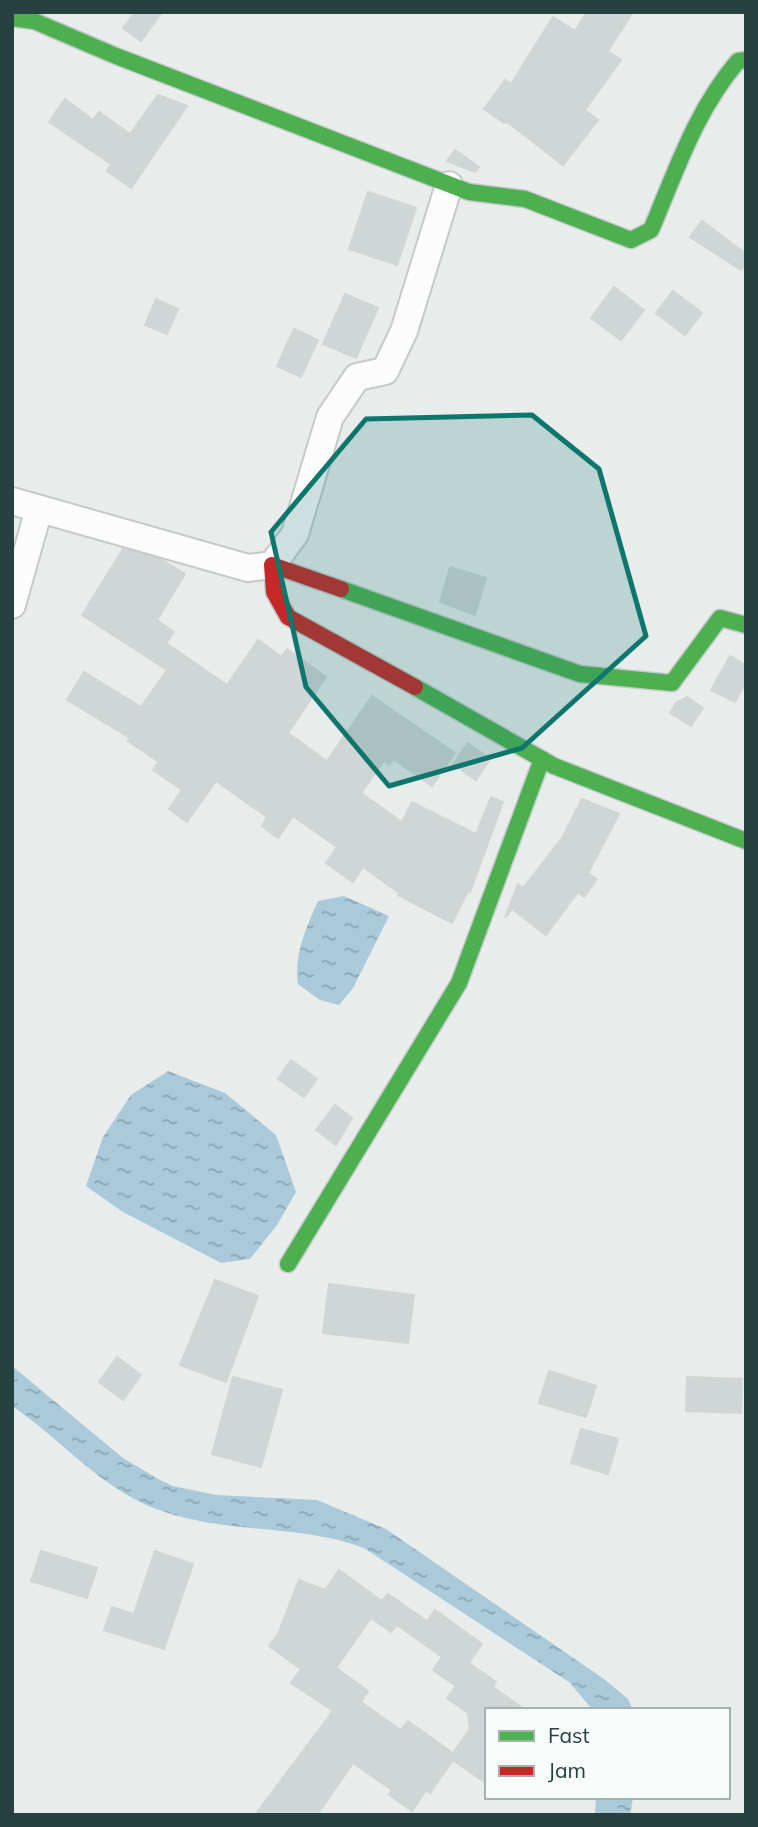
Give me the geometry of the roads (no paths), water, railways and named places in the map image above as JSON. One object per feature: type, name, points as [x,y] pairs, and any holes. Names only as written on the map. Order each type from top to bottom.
[{"type":"street","points":[[12,18],[34,21],[116,56],[449,185],[469,192],[525,200],[631,240],[651,230],[698,119],[719,83],[738,61],[746,60]]},
{"type":"street","points":[[449,185],[399,341],[385,371],[357,377],[330,417],[295,534],[272,565],[270,583],[275,600],[288,617],[542,759],[746,841]]},
{"type":"street","points":[[12,501],[248,568],[272,565],[580,674],[672,683],[720,618],[746,625]]},
{"type":"street","points":[[12,605],[39,509]]},
{"type":"street","points":[[288,1264],[459,983],[542,759]]},
{"type":"water","points":[[344,896],[389,916],[353,988],[339,1005],[320,1000],[298,984],[297,973],[302,941],[318,901]]},
{"type":"water","points":[[168,1071],[225,1093],[276,1135],[296,1192],[277,1225],[250,1259],[221,1263],[123,1212],[86,1186],[103,1137],[131,1095]]},
{"type":"water","points":[[12,1366],[123,1458],[173,1486],[216,1495],[317,1500],[386,1529],[604,1679],[628,1699],[632,1708],[591,1708],[569,1682],[364,1548],[315,1535],[190,1519],[143,1503],[103,1479],[12,1406]]},
{"type":"water","points":[[596,1799],[633,1799],[630,1815],[595,1815]]}]
